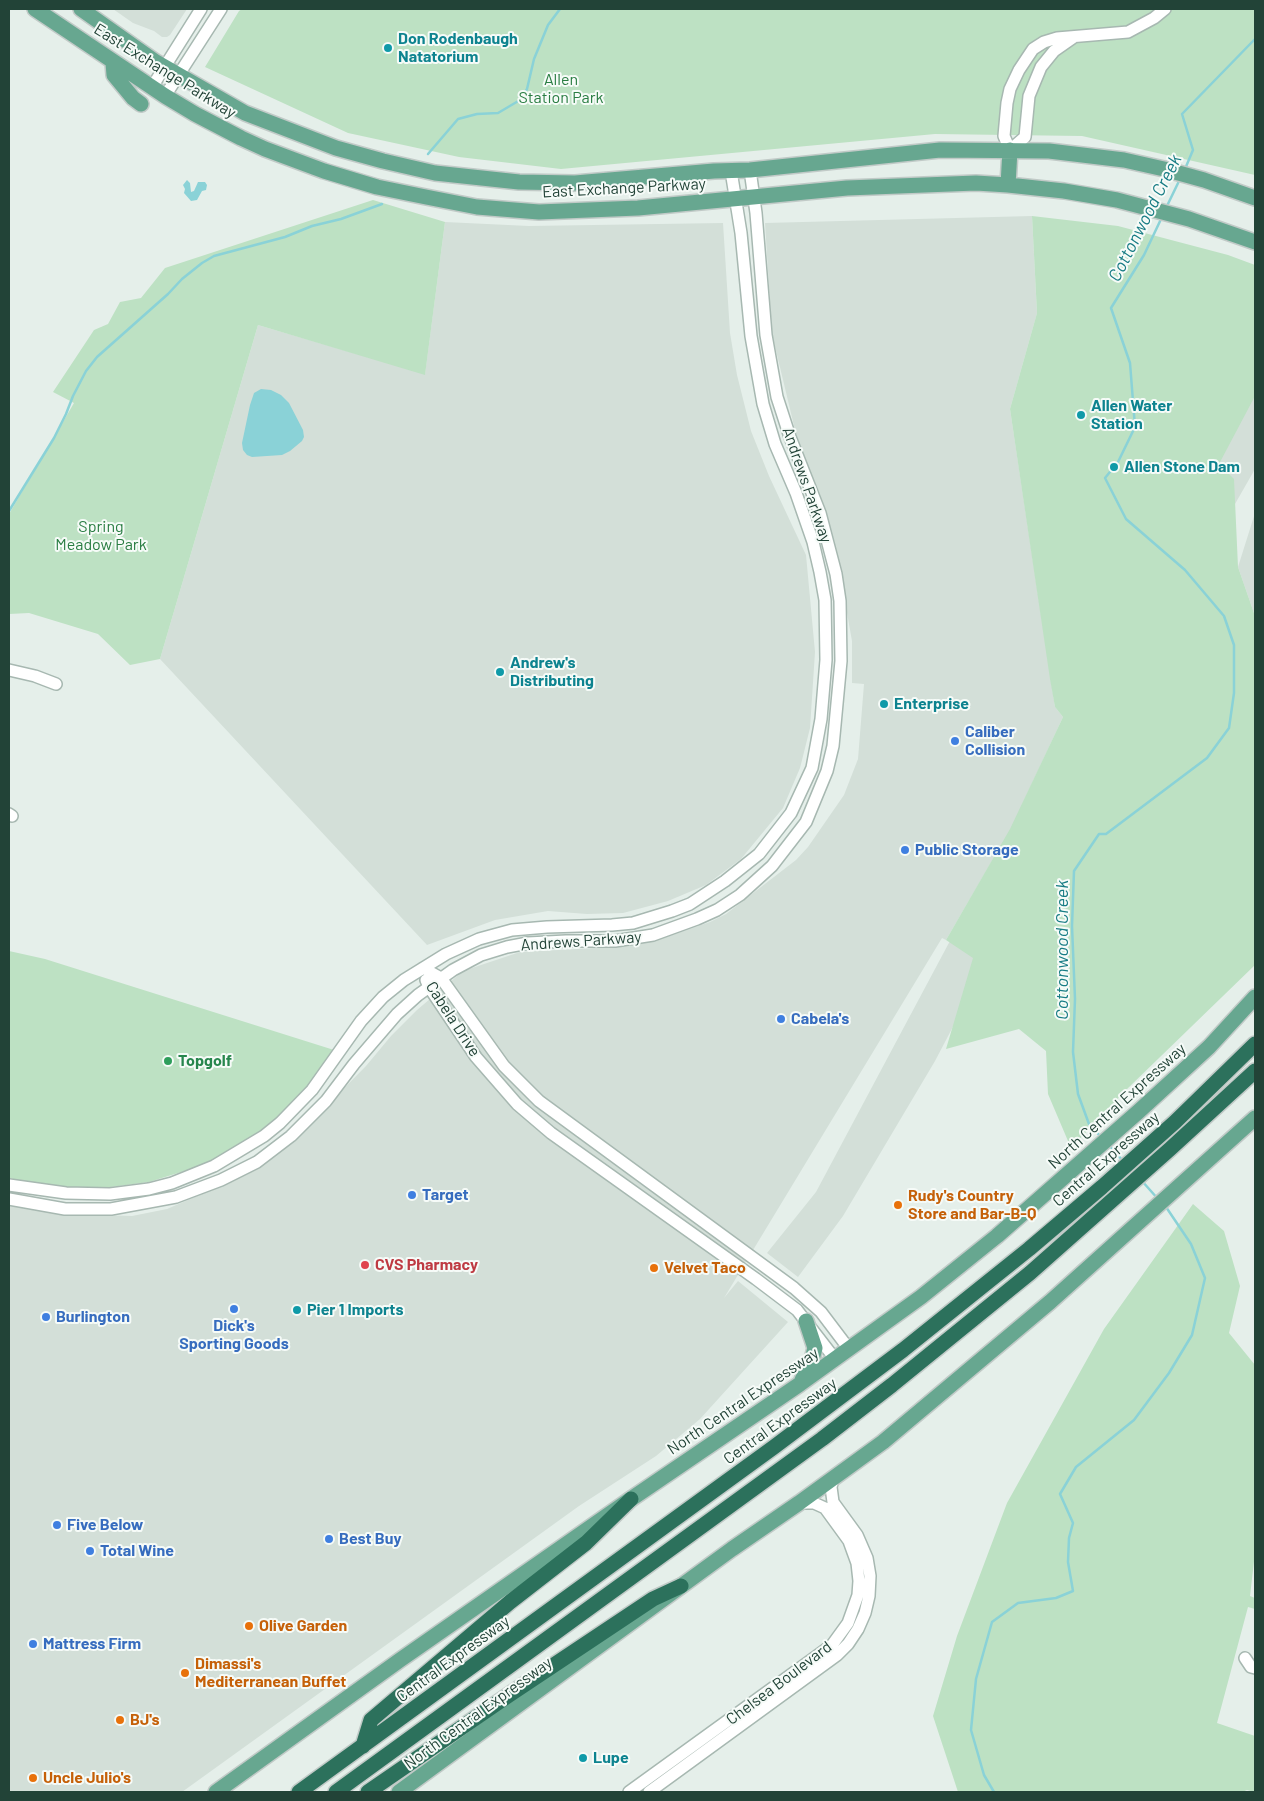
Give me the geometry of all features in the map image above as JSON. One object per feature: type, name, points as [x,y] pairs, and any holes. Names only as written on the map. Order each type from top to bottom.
[{"type":"highway","name":"Central Expressway","points":[[299,1792],[840,1399],[978,1290],[1092,1196],[1159,1137],[1255,1044]]},
{"type":"highway","points":[[336,1792],[798,1456],[884,1391],[995,1302],[1170,1149],[1255,1070]]},
{"type":"highway","points":[[363,1746],[371,1720],[510,1602],[586,1543],[631,1499]]},
{"type":"highway","points":[[368,1792],[508,1695],[645,1604],[681,1586]]},
{"type":"main road","name":"East Exchange Parkway","points":[[35,9],[165,96],[241,138],[324,171],[378,187],[480,207],[540,212],[638,208],[847,188],[976,183],[1008,184],[1117,200],[1166,213],[1255,242]]},
{"type":"main road","name":"East Exchange Parkway","points":[[81,9],[164,67],[245,113],[322,144],[408,167],[484,179],[575,183],[750,170],[940,150],[1049,151],[1124,160],[1164,169],[1204,180],[1248,196]]},
{"type":"main road","points":[[113,63],[114,75],[140,104]]},
{"type":"main road","points":[[1008,184],[1010,150]]},
{"type":"main road","points":[[480,207],[484,179]]},
{"type":"main road","name":"North Central Expressway","points":[[216,1792],[408,1654],[800,1384],[921,1297],[984,1247],[1138,1112],[1209,1047],[1255,997]]},
{"type":"main road","name":"North Central Expressway","points":[[399,1792],[681,1586],[883,1442],[994,1350],[1255,1118]]},
{"type":"main road","points":[[800,1384],[811,1363],[815,1348],[806,1321]]},
{"type":"street","points":[[152,87],[201,9]]},
{"type":"street","points":[[165,96],[221,9]]},
{"type":"street","points":[[1074,37],[1054,51],[1041,67],[1030,96],[1024,136],[1010,150],[1004,136],[1010,89],[1018,70],[1033,49],[1044,42],[1057,38],[1128,32],[1154,18],[1164,9]]},
{"type":"street","name":"Andrews Parkway","points":[[9,1185],[66,1193],[110,1194],[149,1189],[172,1183],[208,1168],[264,1136],[280,1123],[312,1090],[361,1021],[383,997],[422,968],[446,954],[479,939],[499,933],[526,928],[619,925],[649,919],[690,904],[725,881],[759,854],[791,813],[812,768],[821,719],[826,660],[825,603],[820,572],[812,542],[796,493],[775,444],[759,386],[751,336],[741,233],[731,170]]},
{"type":"street","name":"Andrews Parkway","points":[[9,1199],[65,1209],[111,1209],[176,1197],[221,1180],[257,1162],[291,1136],[326,1101],[354,1064],[397,1014],[441,978],[481,956],[507,947],[528,943],[616,941],[653,935],[698,919],[717,910],[740,895],[772,866],[806,822],[827,771],[835,731],[841,661],[840,601],[836,574],[820,513],[790,437],[775,384],[763,310],[750,170]]},
{"type":"street","points":[[759,386],[775,384]]},
{"type":"street","points":[[796,493],[811,488]]},
{"type":"street","points":[[826,660],[841,661]]},
{"type":"street","points":[[9,670],[35,676],[56,684]]},
{"type":"street","points":[[759,854],[772,866]]},
{"type":"street","points":[[591,941],[593,936],[600,933],[632,931],[666,921],[677,909]]},
{"type":"street","name":"Cabela Drive","points":[[422,968],[441,978],[504,1066],[539,1101],[794,1288],[821,1312],[849,1349]]},
{"type":"street","name":"Cabela Drive","points":[[422,968],[428,987],[476,1057],[517,1104],[551,1133],[797,1310],[835,1359]]},
{"type":"street","points":[[172,1183],[176,1197]]},
{"type":"street","name":"Chelsea Boulevard","points":[[649,1792],[837,1655],[848,1644],[858,1629],[865,1613],[869,1596],[870,1576],[867,1558],[857,1536],[833,1502],[831,1487],[833,1479]]},
{"type":"street","name":"Chelsea Boulevard","points":[[629,1792],[832,1645],[841,1635],[848,1623],[858,1595],[857,1564],[849,1541],[825,1508],[814,1503],[799,1503]]},
{"type":"street","points":[[1245,1658],[1251,1667],[1255,1668]]},
{"type":"shaded area","points":[[113,9],[187,9],[170,35],[162,37],[154,31],[133,23]]},
{"type":"shaded area","points":[[1032,216],[1037,313],[1010,409],[1055,707],[1063,717],[1022,805],[1172,609],[935,1061],[843,1216],[798,1277],[767,1253],[816,1192],[999,849],[946,940],[942,938],[724,1298],[738,1281],[788,1322],[700,1419],[656,1456],[579,1506],[182,1792],[9,1792],[9,1204],[62,1214],[132,1216],[167,1209],[223,1185],[293,1140],[366,1066],[391,1036],[417,1010],[463,971],[520,952],[615,947],[667,937],[710,922],[726,914],[796,860],[808,847],[844,795],[858,759],[864,684],[852,683],[852,641],[834,540],[796,434],[772,334],[765,223]]},
{"type":"shaded area","points":[[445,222],[529,226],[723,223],[730,333],[737,375],[751,431],[769,476],[806,555],[815,652],[810,728],[800,768],[783,808],[741,859],[706,885],[668,901],[623,913],[587,914],[548,911],[495,920],[427,945],[160,659],[258,325],[425,374]]},
{"type":"shaded area","points":[[1255,382],[1255,469],[1199,567],[1169,546]]},
{"type":"shaded area","points":[[1255,513],[1255,616],[1238,567]]},
{"type":"green space","name":"Allen Station Park","points":[[242,9],[1255,9],[1255,175],[1082,136],[935,134],[561,169],[459,157],[348,133],[205,67]]},
{"type":"green space","name":"Spring Meadow Park","points":[[373,200],[445,222],[425,375],[258,325],[160,659],[130,665],[98,634],[29,613],[9,614],[9,514],[74,403],[53,392],[94,330],[108,324],[120,302],[141,298],[165,268]]},
{"type":"green space","points":[[1032,216],[1118,226],[1228,255],[1255,265],[1255,396],[1219,464],[1234,479],[1238,567],[1255,616],[1255,965],[1126,1090],[1071,1148],[1048,1094],[1046,1051],[1019,1029],[946,1049],[973,958],[946,940],[1010,829],[1063,717],[1055,707],[1050,679],[1010,409],[1037,313]]},
{"type":"green space","name":"Topgolf","points":[[9,951],[45,959],[334,1050],[303,1092],[278,1118],[262,1131],[225,1154],[194,1168],[149,1182],[103,1188],[79,1189],[42,1185],[9,1178]]},
{"type":"green space","points":[[1193,1204],[1224,1231],[1240,1286],[1229,1333],[1255,1365],[1255,1553],[1250,1596],[1255,1598],[1255,1609],[1248,1607],[1217,1723],[1255,1736],[1255,1792],[1247,1790],[1242,1792],[958,1792],[933,1716],[957,1636],[1007,1503],[1104,1329]]},
{"type":"water","points":[[187,180],[190,183],[191,192],[194,191],[198,182],[205,182],[207,185],[206,190],[202,191],[197,200],[191,201],[184,193],[183,185]]},
{"type":"water","points":[[261,389],[271,390],[281,395],[289,403],[303,430],[304,437],[302,441],[282,455],[252,457],[243,450],[242,443],[250,405],[254,393]]},
{"type":"waterway","points":[[428,154],[458,119],[477,114],[498,113],[520,100],[527,89],[534,59],[548,25],[560,9]]},
{"type":"waterway","name":"Cottonwood Creek","points":[[1185,169],[1193,150],[1182,114],[1255,39]]},
{"type":"waterway","name":"Cottonwood Creek","points":[[1166,208],[1180,179]]},
{"type":"waterway","points":[[9,511],[54,438],[86,371],[97,357],[168,294],[182,279],[214,256],[285,237],[312,226],[341,219],[382,204]]},
{"type":"waterway","name":"Cottonwood Creek","points":[[1101,1137],[1089,1124],[1078,1094],[1073,1052],[1075,999],[1072,926],[1074,871],[1099,834],[1106,834],[1207,758],[1229,728],[1234,693],[1234,645],[1224,616],[1185,570],[1126,519],[1105,478],[1118,462],[1135,427],[1130,363],[1111,308],[1144,255],[1162,217]]},
{"type":"waterway","name":"Cottonwood Creek","points":[[1108,1144],[1123,1161]]},
{"type":"waterway","name":"Cottonwood Creek","points":[[1142,1181],[1158,1199]]},
{"type":"waterway","name":"Cottonwood Creek","points":[[994,1792],[984,1775],[971,1730],[976,1679],[992,1622],[1018,1603],[1056,1598],[1073,1591],[1068,1562],[1069,1538],[1073,1523],[1060,1494],[1076,1467],[1134,1420],[1169,1373],[1192,1335],[1205,1278],[1191,1244],[1166,1207]]},
{"type":"place","name":"Don Rodenbaugh Natatorium","points":[[388,48]]},
{"type":"place","name":"Allen Water Station","points":[[1081,415]]},
{"type":"place","name":"Allen Stone Dam","points":[[1114,467]]},
{"type":"place","name":"Andrew's Distributing","points":[[500,672]]},
{"type":"place","name":"Enterprise","points":[[884,704]]},
{"type":"place","name":"Caliber Collision","points":[[955,741]]},
{"type":"place","name":"Public Storage","points":[[905,850]]},
{"type":"place","name":"Cabela's","points":[[781,1019]]},
{"type":"place","name":"Topgolf","points":[[168,1061]]},
{"type":"place","name":"Target","points":[[412,1195]]},
{"type":"place","name":"Rudy's Country Store and Bar-B-Q","points":[[898,1205]]},
{"type":"place","name":"CVS Pharmacy","points":[[365,1265]]},
{"type":"place","name":"Velvet Taco","points":[[654,1268]]},
{"type":"place","name":"Dick's Sporting Goods","points":[[234,1309]]},
{"type":"place","name":"Pier 1 Imports","points":[[297,1310]]},
{"type":"place","name":"Burlington","points":[[46,1317]]},
{"type":"place","name":"Five Below","points":[[57,1525]]},
{"type":"place","name":"Best Buy","points":[[329,1539]]},
{"type":"place","name":"Total Wine","points":[[90,1551]]},
{"type":"place","name":"Olive Garden","points":[[249,1626]]},
{"type":"place","name":"Mattress Firm","points":[[33,1644]]},
{"type":"place","name":"Dimassi's Mediterranean Buffet","points":[[185,1673]]},
{"type":"place","name":"BJ's","points":[[120,1720]]},
{"type":"place","name":"Lupe","points":[[583,1758]]},
{"type":"place","name":"Uncle Julio's","points":[[33,1778]]}]
